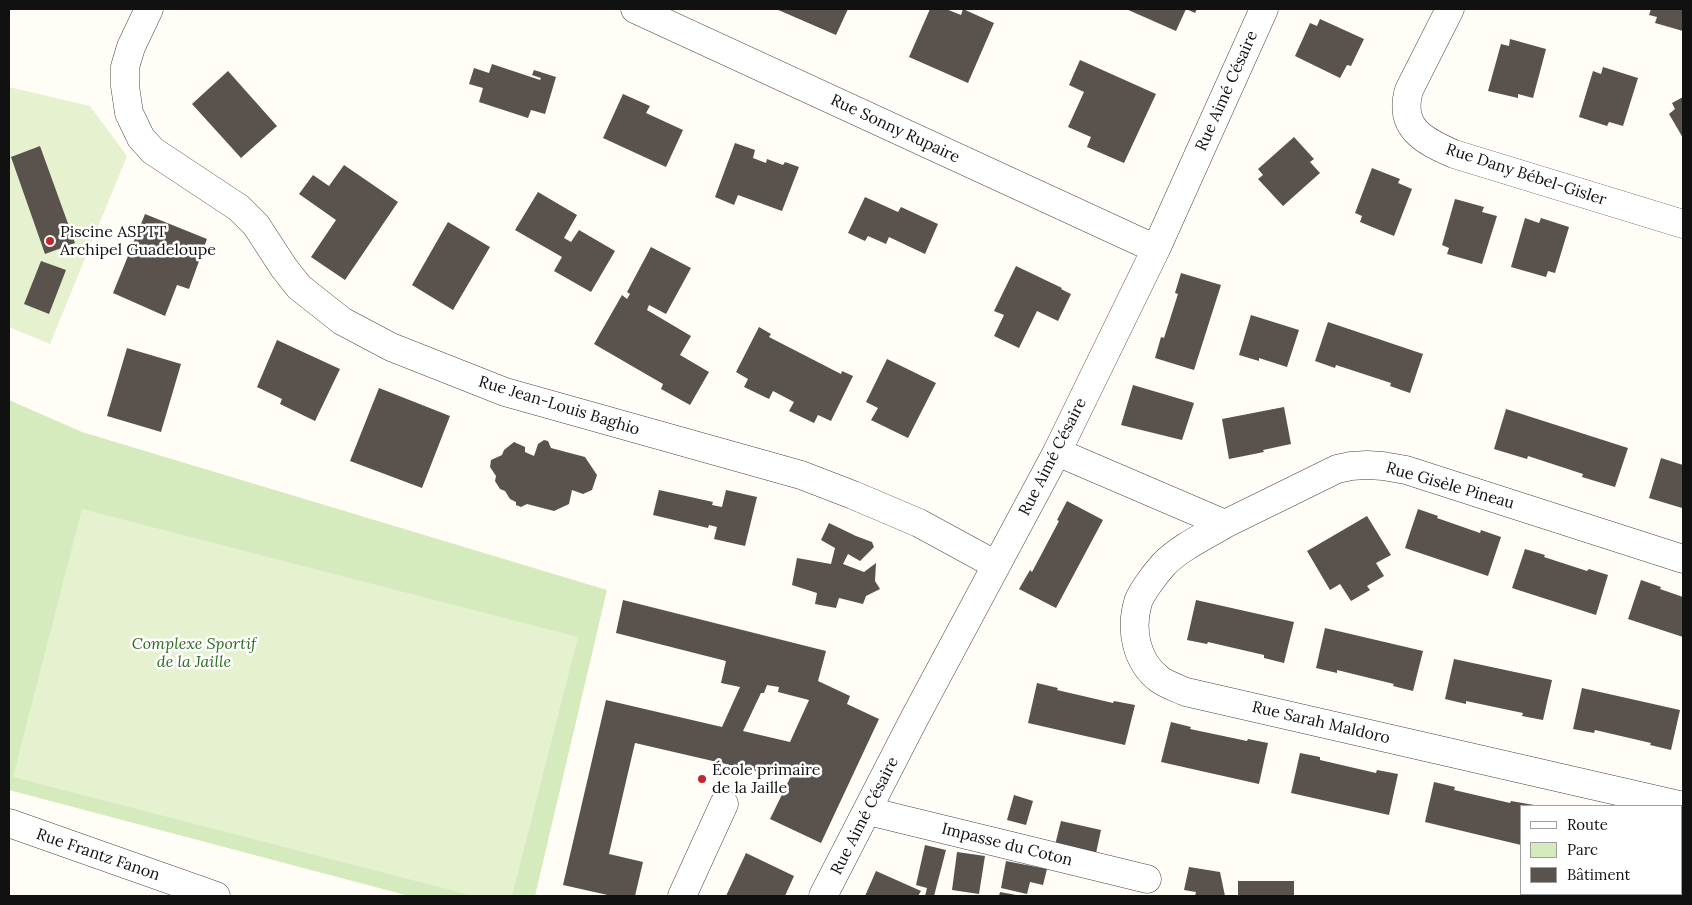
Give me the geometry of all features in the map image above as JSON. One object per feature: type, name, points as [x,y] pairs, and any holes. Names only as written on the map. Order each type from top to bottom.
[{"type":"street","name":"Rue Jean-Louis Baghio","points":[[149,9],[131,47],[125,67],[125,86],[129,113],[141,138],[153,151],[239,208],[256,225],[299,287],[342,321],[391,347],[505,392],[785,471],[844,492],[919,523],[996,566]]},
{"type":"street","name":"Rue Sonny Rupaire","points":[[635,9],[1156,249]]},
{"type":"street","name":"Rue Aimé Césaire","points":[[823,896],[914,719],[1057,452],[1156,249],[1264,9]]},
{"type":"street","name":"Rue Dany Bébel-Gisler","points":[[1450,9],[1409,90],[1406,110],[1412,128],[1436,146],[1454,154],[1683,224]]},
{"type":"street","points":[[1057,452],[1225,524]]},
{"type":"street","name":"Rue Gisèle Pineau","points":[[1225,524],[1336,469],[1351,466],[1383,466],[1428,476],[1683,559]]},
{"type":"street","name":"Rue Sarah Maldoro","points":[[1225,524],[1176,554],[1164,565],[1139,601],[1135,638],[1139,655],[1160,680],[1186,692],[1679,805]]},
{"type":"street","points":[[682,896],[724,804]]},
{"type":"street","name":"Impasse du Coton","points":[[868,811],[1147,879]]},
{"type":"street","name":"Rue Frantz Fanon","points":[[9,824],[216,896]]},
{"type":"green space","name":"Piscine ASPTT Archipel Guadeloupe","points":[[9,87],[90,106],[127,156],[50,344],[9,327]]},
{"type":"green space","name":"Complexe Sportif de la Jaille","points":[[9,400],[82,432],[607,590],[535,896],[409,896],[9,790]]},
{"type":"green space","name":"Complexe Sportif de la Jaille","points":[[82,509],[578,637],[512,896],[474,896],[13,777]]},
{"type":"building","points":[[776,9],[848,9],[836,35]]},
{"type":"building","points":[[930,9],[946,9],[961,15],[963,9],[994,23],[968,83],[909,57]]},
{"type":"building","points":[[1126,9],[1186,9],[1176,31]]},
{"type":"building","points":[[1186,9],[1197,9],[1195,13]]},
{"type":"building","points":[[1651,9],[1683,9],[1683,31],[1655,23],[1657,17],[1649,15]]},
{"type":"building","points":[[1320,19],[1364,39],[1351,66],[1347,65],[1340,78],[1295,56],[1310,23],[1317,26]]},
{"type":"building","points":[[1510,39],[1546,49],[1533,98],[1518,94],[1518,98],[1488,91],[1501,44],[1509,46]]},
{"type":"building","points":[[1080,60],[1156,94],[1124,163],[1087,147],[1091,137],[1068,127],[1084,92],[1069,85]]},
{"type":"building","points":[[492,64],[540,80],[541,78],[532,75],[534,70],[556,77],[545,114],[531,110],[528,118],[479,102],[483,88],[469,84],[474,68],[489,73]]},
{"type":"building","points":[[1603,67],[1638,78],[1623,126],[1609,122],[1607,126],[1579,117],[1593,71],[1601,74]]},
{"type":"building","points":[[228,71],[277,126],[241,158],[192,104]]},
{"type":"building","points":[[623,94],[650,106],[646,113],[683,130],[666,167],[603,138]]},
{"type":"building","points":[[1683,97],[1683,138],[1669,114],[1675,109],[1672,103]]},
{"type":"building","points":[[1294,137],[1314,159],[1310,162],[1320,173],[1283,206],[1258,179],[1263,175],[1258,169]]},
{"type":"building","points":[[735,143],[755,150],[753,158],[766,163],[767,159],[783,165],[785,162],[799,167],[782,211],[738,195],[734,205],[715,197]]},
{"type":"building","points":[[40,146],[75,243],[45,254],[11,157]]},
{"type":"building","points":[[344,165],[398,202],[345,280],[311,257],[336,220],[299,194],[313,175],[329,186]]},
{"type":"building","points":[[1372,168],[1400,179],[1398,183],[1412,189],[1394,236],[1360,222],[1362,216],[1355,213]]},
{"type":"building","points":[[538,192],[577,215],[564,238],[571,242],[579,230],[615,251],[591,292],[554,271],[562,257],[515,230]]},
{"type":"building","points":[[865,197],[898,212],[901,207],[938,224],[925,254],[889,237],[886,244],[868,236],[865,241],[848,233]]},
{"type":"building","points":[[1455,199],[1484,207],[1482,212],[1497,216],[1482,264],[1447,254],[1449,248],[1442,245]]},
{"type":"building","points":[[145,214],[207,239],[189,289],[177,285],[165,316],[113,293]]},
{"type":"building","points":[[1525,218],[1539,223],[1541,218],[1569,227],[1555,273],[1548,271],[1546,277],[1511,267]]},
{"type":"building","points":[[448,222],[490,247],[453,310],[412,285]]},
{"type":"building","points":[[651,247],[691,268],[666,314],[649,305],[647,310],[691,336],[680,355],[709,372],[690,405],[661,389],[663,384],[594,344],[622,295],[627,299],[630,294],[627,292]]},
{"type":"building","points":[[41,261],[66,270],[49,314],[24,304]]},
{"type":"building","points":[[1016,266],[1071,294],[1058,321],[1037,311],[1019,348],[994,336],[1004,315],[994,311]]},
{"type":"building","points":[[1181,273],[1221,285],[1194,370],[1155,358],[1161,337],[1164,338],[1178,294],[1175,293]]},
{"type":"building","points":[[1251,315],[1299,330],[1287,367],[1259,358],[1259,361],[1239,355]]},
{"type":"building","points":[[1328,322],[1423,354],[1410,393],[1390,386],[1391,383],[1336,365],[1335,368],[1315,361]]},
{"type":"building","points":[[759,327],[771,334],[769,337],[841,374],[842,371],[853,376],[831,421],[818,415],[814,423],[789,411],[794,402],[773,391],[769,399],[744,387],[748,379],[736,372]]},
{"type":"building","points":[[277,340],[340,369],[315,421],[280,404],[282,399],[257,387]]},
{"type":"building","points":[[127,348],[181,364],[161,432],[107,416]]},
{"type":"building","points":[[887,359],[936,383],[908,438],[871,420],[878,408],[866,402]]},
{"type":"building","points":[[1133,385],[1194,403],[1182,440],[1121,425]]},
{"type":"building","points":[[379,388],[450,416],[422,488],[350,461]]},
{"type":"building","points":[[1284,407],[1291,444],[1229,459],[1222,419]]},
{"type":"building","points":[[1506,409],[1628,448],[1615,487],[1582,477],[1583,474],[1528,456],[1527,459],[1494,449]]},
{"type":"building","points":[[544,440],[548,441],[551,448],[585,457],[597,475],[592,490],[583,494],[572,490],[569,504],[554,511],[527,504],[521,507],[516,505],[516,502],[510,499],[505,491],[500,489],[495,481],[496,476],[490,467],[491,460],[502,455],[504,450],[514,442],[525,447],[525,452],[534,456],[538,444]]},
{"type":"building","points":[[1661,458],[1683,465],[1682,508],[1649,498]]},
{"type":"building","points":[[659,490],[713,502],[712,505],[722,507],[726,490],[757,497],[745,546],[714,539],[717,527],[709,525],[708,528],[653,515]]},
{"type":"building","points":[[1067,501],[1103,520],[1056,608],[1019,589],[1030,570],[1032,572],[1059,521],[1057,520]]},
{"type":"building","points":[[1418,509],[1438,516],[1437,518],[1480,533],[1481,530],[1501,537],[1488,576],[1405,548]]},
{"type":"building","points":[[1367,516],[1391,555],[1376,563],[1384,576],[1367,586],[1370,590],[1351,601],[1340,584],[1330,590],[1307,551]]},
{"type":"building","points":[[829,523],[872,542],[874,547],[860,561],[848,554],[843,564],[864,572],[876,563],[875,581],[880,589],[866,596],[863,604],[839,598],[836,608],[815,604],[817,593],[792,585],[797,558],[831,564],[835,548],[821,540]]},
{"type":"building","points":[[1525,549],[1587,571],[1589,569],[1608,575],[1596,615],[1512,588]]},
{"type":"building","points":[[1641,580],[1683,597],[1683,637],[1628,619]]},
{"type":"building","points":[[623,600],[826,651],[818,681],[850,696],[847,704],[879,719],[821,843],[770,819],[794,770],[784,768],[782,777],[635,743],[609,854],[643,862],[635,896],[612,896],[563,885],[606,700],[722,727],[740,687],[721,683],[726,661],[616,633]],"holes":[[[767,685],[779,687],[778,692],[809,700],[790,742],[743,731],[761,693],[764,693]]]},
{"type":"building","points":[[1196,600],[1294,622],[1284,663],[1264,658],[1264,655],[1208,642],[1207,644],[1187,640]]},
{"type":"building","points":[[1325,628],[1423,651],[1413,691],[1393,686],[1394,684],[1337,670],[1337,673],[1316,668]]},
{"type":"building","points":[[1454,659],[1552,680],[1543,720],[1522,716],[1523,713],[1466,701],[1466,704],[1445,699]]},
{"type":"building","points":[[1037,683],[1058,688],[1057,690],[1113,703],[1114,701],[1135,705],[1125,745],[1028,723]]},
{"type":"building","points":[[1582,688],[1680,710],[1671,750],[1650,745],[1651,743],[1595,730],[1594,733],[1573,729]]},
{"type":"building","points":[[1171,722],[1191,727],[1190,729],[1247,741],[1248,739],[1268,743],[1259,784],[1161,762]]},
{"type":"building","points":[[1300,753],[1320,757],[1320,760],[1376,773],[1377,770],[1398,774],[1389,815],[1291,793]]},
{"type":"building","points":[[1434,782],[1455,787],[1454,790],[1510,803],[1511,801],[1534,805],[1520,805],[1520,845],[1425,822]]},
{"type":"building","points":[[1014,795],[1033,801],[1026,825],[1007,820]]},
{"type":"building","points":[[1061,821],[1101,830],[1095,858],[1054,849]]},
{"type":"building","points":[[925,845],[946,850],[934,896],[925,896],[927,888],[916,885]]},
{"type":"building","points":[[957,852],[985,856],[979,894],[952,890]]},
{"type":"building","points":[[746,853],[794,876],[785,896],[726,896]]},
{"type":"building","points":[[1006,861],[1047,869],[1043,885],[1030,882],[1027,894],[1001,888]]},
{"type":"building","points":[[1189,867],[1220,872],[1225,896],[1195,896],[1196,892],[1184,890]]},
{"type":"building","points":[[876,871],[921,891],[918,896],[865,896]]},
{"type":"building","points":[[1238,881],[1294,881],[1294,896],[1238,896]]},
{"type":"building","points":[[1000,892],[1016,895],[1016,896],[999,896]]},
{"type":"place","name":"Piscine ASPTT Archipel Guadeloupe","points":[[50,241]]},
{"type":"place","name":"École primaire de la Jaille","points":[[702,779]]}]
